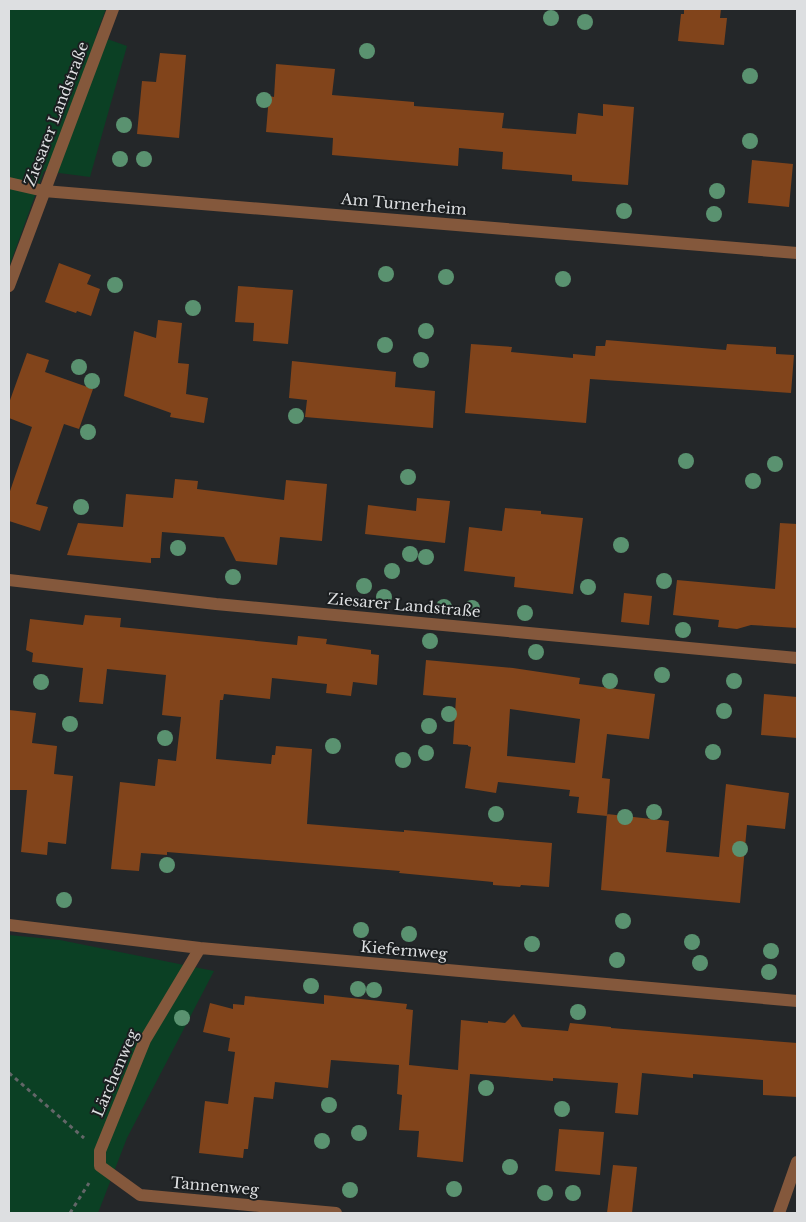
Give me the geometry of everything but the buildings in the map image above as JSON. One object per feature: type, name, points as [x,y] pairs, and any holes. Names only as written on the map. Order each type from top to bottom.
[{"type":"street","name":"Ziesarer Landstraße","points":[[9,286],[113,9]]},
{"type":"street","name":"Am Turnerheim","points":[[9,183],[44,191],[797,253]]},
{"type":"street","name":"Ziesarer Landstraße","points":[[9,580],[216,604],[797,658]]},
{"type":"street","name":"Kiefernweg","points":[[9,925],[200,948],[797,1001]]},
{"type":"street","name":"Lärchenweg","points":[[100,1166],[100,1151],[145,1040],[200,948]]},
{"type":"street","points":[[779,1213],[797,1162]]},
{"type":"street","name":"Tannenweg","points":[[100,1166],[140,1195],[336,1213]]},
{"type":"path","points":[[9,1073],[100,1151]]},
{"type":"path","points":[[70,1213],[100,1166]]},
{"type":"green space","points":[[9,9],[106,9],[96,35],[127,46],[90,177],[44,171],[9,267]]},
{"type":"green space","points":[[9,935],[60,940],[214,971],[127,1138],[98,1213],[9,1213]]}]
